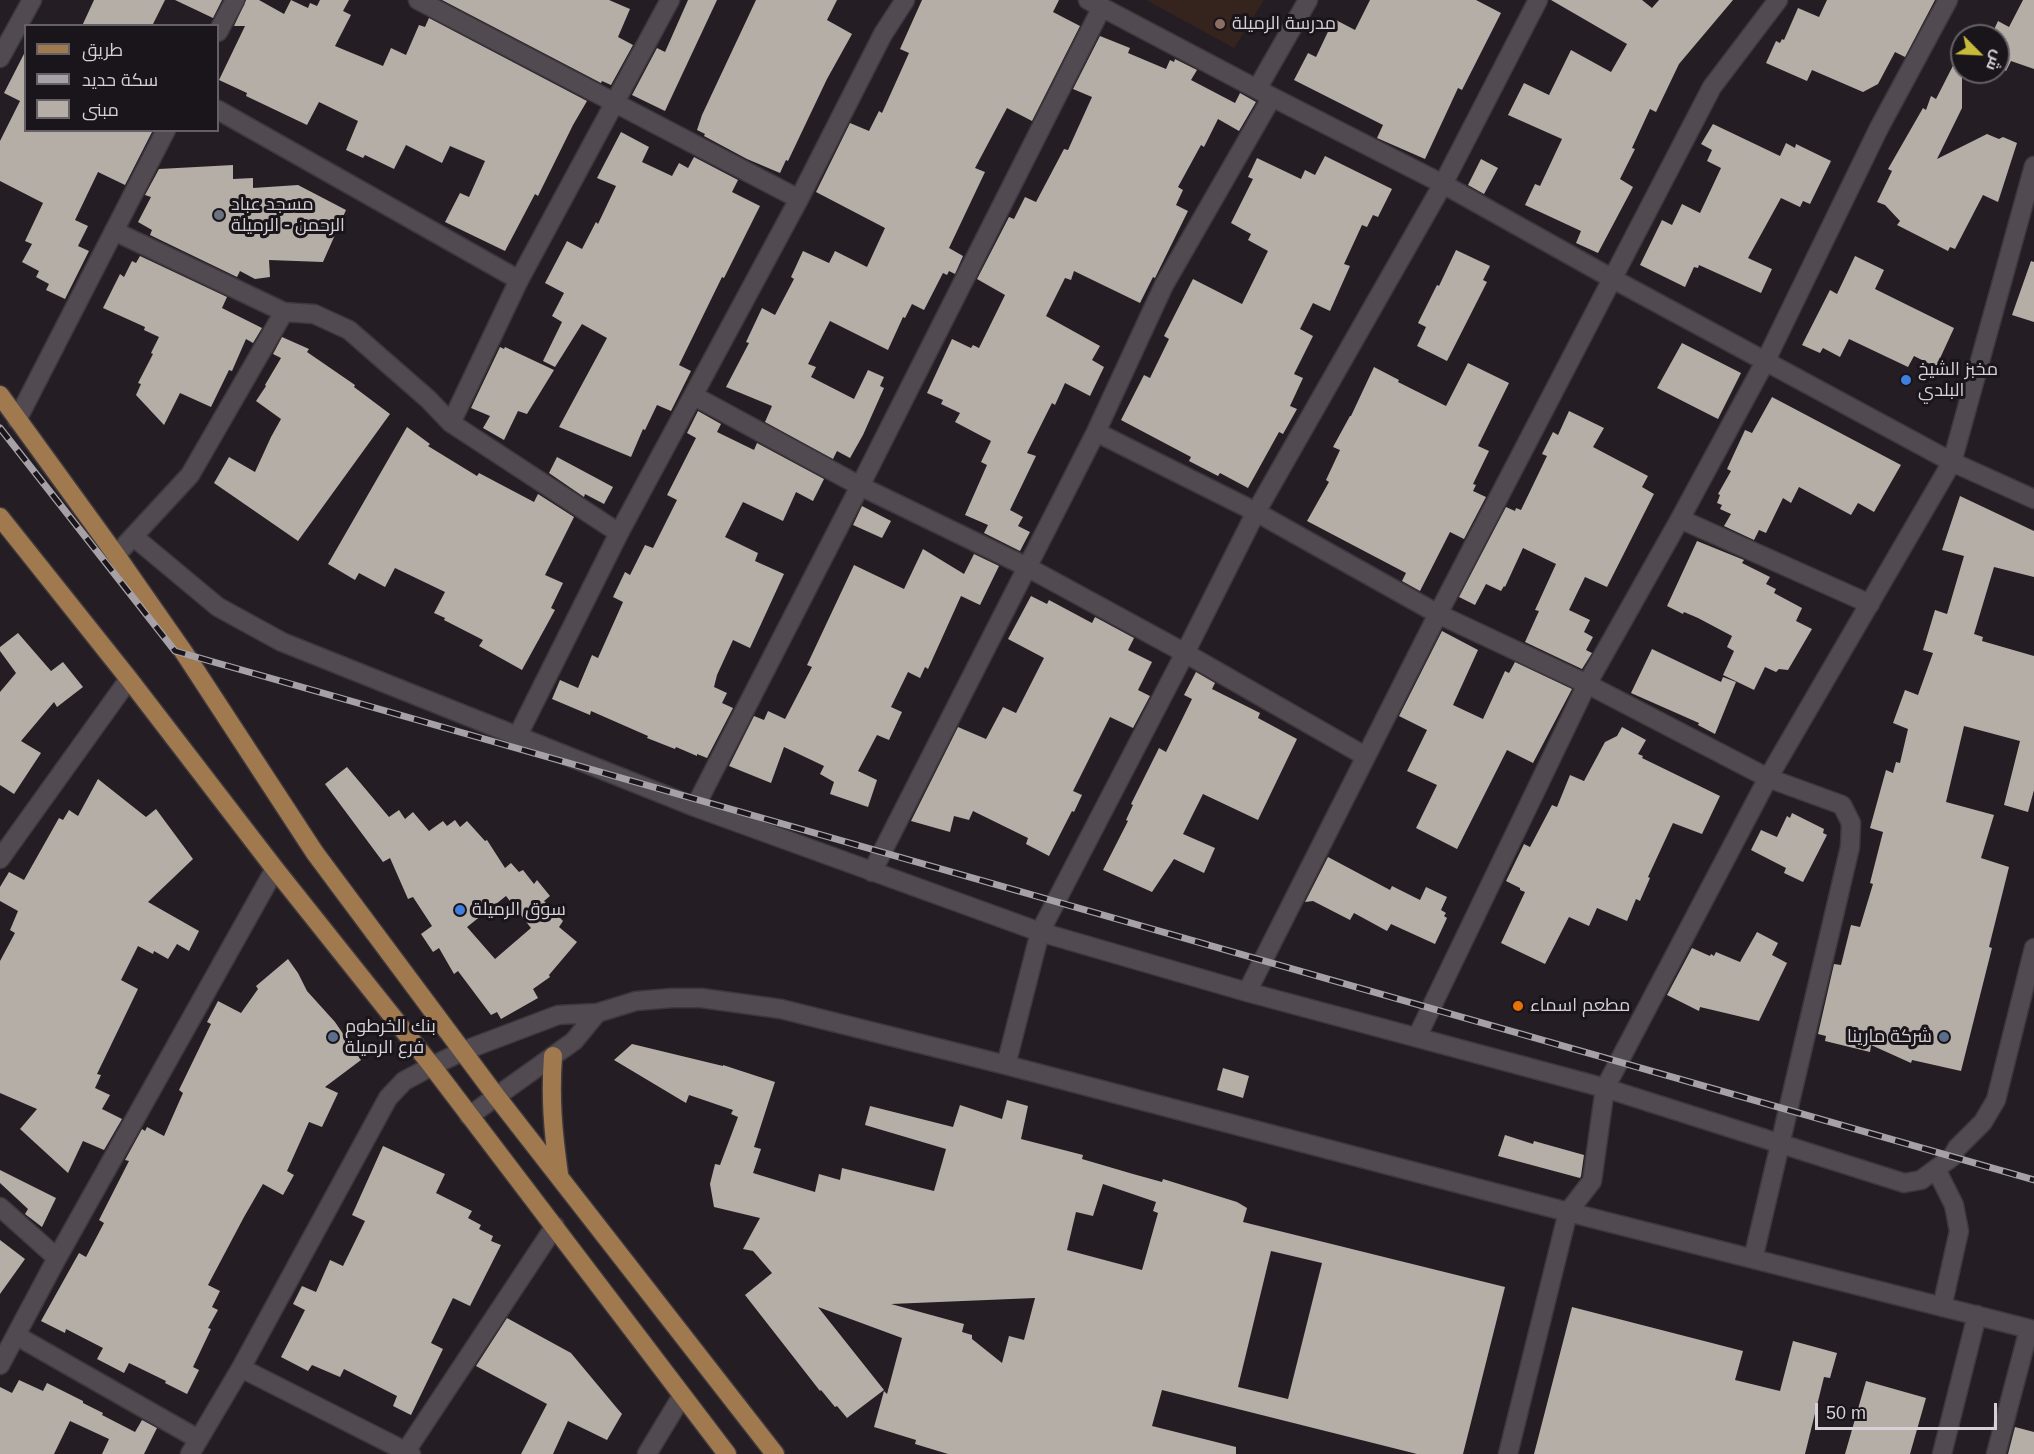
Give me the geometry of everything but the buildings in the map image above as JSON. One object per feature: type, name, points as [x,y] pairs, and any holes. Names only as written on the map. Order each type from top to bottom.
[{"type":"main road","points":[[0,396],[185,654],[315,854],[496,1096],[775,1454]]},
{"type":"main road","points":[[0,517],[432,1066],[727,1454]]},
{"type":"main road","points":[[553,1056],[552,1124],[559,1176]]},
{"type":"street","points":[[0,58],[32,0]]},
{"type":"street","points":[[219,30],[235,0]]},
{"type":"street","points":[[451,423],[519,280],[670,0]]},
{"type":"street","points":[[518,735],[620,533],[799,199],[883,34],[905,0]]},
{"type":"street","points":[[872,872],[1096,432],[1167,279],[1264,93],[1308,0]]},
{"type":"street","points":[[1006,1065],[1040,932],[1256,512],[1443,184],[1538,0]]},
{"type":"street","points":[[1247,992],[1365,756],[1712,87],[1778,0]]},
{"type":"street","points":[[1417,1037],[1587,684],[1765,362],[1882,122],[1948,0]]},
{"type":"street","points":[[422,1],[799,199]]},
{"type":"street","points":[[695,807],[860,486],[1095,3],[1264,93],[1443,184],[1613,279],[1952,462],[2034,499]]},
{"type":"street","points":[[219,111],[519,280]]},
{"type":"street","points":[[17,420],[165,132]]},
{"type":"street","points":[[1508,1454],[1568,1212],[1592,1181],[1605,1088],[1768,778],[1952,462],[2034,166]]},
{"type":"street","points":[[114,231],[284,312],[314,314],[349,330],[429,399],[451,423],[620,533]]},
{"type":"street","points":[[116,555],[190,475],[284,312]]},
{"type":"street","points":[[694,396],[860,486],[1027,567],[1185,653],[1365,756]]},
{"type":"street","points":[[1096,432],[1256,512],[1438,614],[1587,684],[1768,778],[1842,805],[1851,823],[1850,847],[1753,1259]]},
{"type":"street","points":[[1680,519],[1870,604]]},
{"type":"street","points":[[134,537],[218,607],[282,642],[695,807],[872,872],[1040,932],[1247,992],[1605,1088],[1904,1183],[1921,1180],[1953,1157],[1957,1148],[1983,1122],[1996,1100],[2034,948]]},
{"type":"street","points":[[0,859],[129,679]]},
{"type":"street","points":[[0,1365],[57,1258],[275,869]]},
{"type":"street","points":[[17,1336],[194,1447],[241,1368],[388,1098],[404,1082],[463,1052],[558,1014],[597,1013],[636,1001],[701,998],[781,1009],[2032,1329],[1996,1454]]},
{"type":"street","points":[[469,1116],[574,1041],[597,1013]]},
{"type":"street","points":[[1936,1169],[1954,1205],[1959,1231],[1942,1307]]},
{"type":"street","points":[[0,1207],[57,1258]]},
{"type":"street","points":[[241,1368],[408,1452],[555,1226]]},
{"type":"street","points":[[1942,1454],[1977,1316]]},
{"type":"street","points":[[647,1454],[682,1396]]},
{"type":"shaded area","name":"مدرسة الرميلة","points":[[1146,0],[1264,0],[1234,48]]},
{"type":"railway","points":[[0,428],[175,651],[2034,1180]]},
{"type":"place","name":"مدرسة الرميلة","points":[[1220,24]]},
{"type":"place","name":"مسجد عباد الرحمن - الرميلة","points":[[219,215]]},
{"type":"place","name":"مخبز الشيخ البلدي","points":[[1906,380]]},
{"type":"place","name":"سوق الرميلة","points":[[460,910]]},
{"type":"place","name":"مطعم اسماء","points":[[1518,1006]]},
{"type":"place","name":"بنك الخرطوم فرع الرميلة","points":[[333,1037]]},
{"type":"place","name":"شركة مارينا","points":[[1944,1037]]}]
